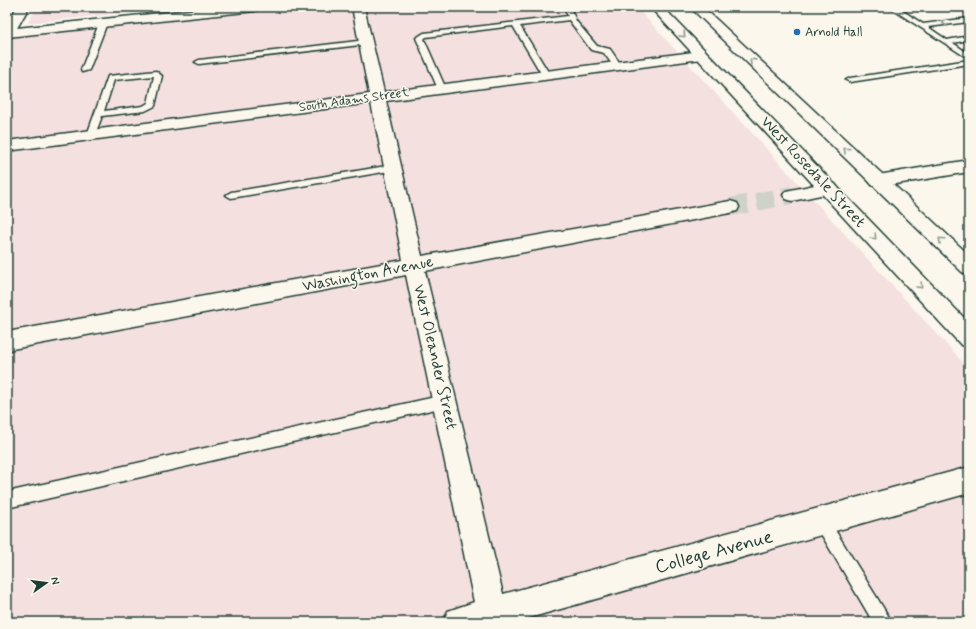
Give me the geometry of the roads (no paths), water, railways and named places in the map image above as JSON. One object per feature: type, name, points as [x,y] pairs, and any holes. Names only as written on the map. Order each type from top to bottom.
[{"type":"street","points":[[7,34],[23,7]]},
{"type":"street","points":[[7,34],[255,7]]},
{"type":"street","name":"West Oleander Street","points":[[358,7],[392,168],[492,613]]},
{"type":"street","name":"West Rosedale Street","points":[[656,7],[829,188],[969,338]]},
{"type":"street","points":[[696,7],[969,267]]},
{"type":"street","name":"South Adams Street","points":[[7,146],[701,55]]},
{"type":"street","points":[[878,181],[969,166]]},
{"type":"street","points":[[792,195],[829,188]]},
{"type":"street","name":"Washington Avenue","points":[[7,342],[730,207]]},
{"type":"street","name":"College Avenue","points":[[459,622],[969,480]]},
{"type":"lane","points":[[567,7],[572,18],[594,48],[607,51],[617,65]]},
{"type":"lane","points":[[892,7],[969,57]]},
{"type":"lane","points":[[442,89],[420,38],[424,35],[572,18]]},
{"type":"lane","points":[[922,26],[969,20]]},
{"type":"lane","points":[[85,70],[103,23]]},
{"type":"lane","points":[[515,24],[546,75]]},
{"type":"lane","points":[[946,42],[969,38]]},
{"type":"lane","points":[[199,62],[366,42]]},
{"type":"lane","points":[[850,80],[969,62]]},
{"type":"lane","points":[[91,135],[111,78],[156,73],[158,76],[152,104],[145,108],[99,114]]},
{"type":"lane","points":[[231,194],[392,168]]},
{"type":"lane","points":[[7,500],[444,401]]},
{"type":"lane","points":[[822,522],[883,622]]},
{"type":"tunnel","points":[[730,207],[792,195]]},
{"type":"place","name":"Arnold Hall","points":[[797,32]]}]
